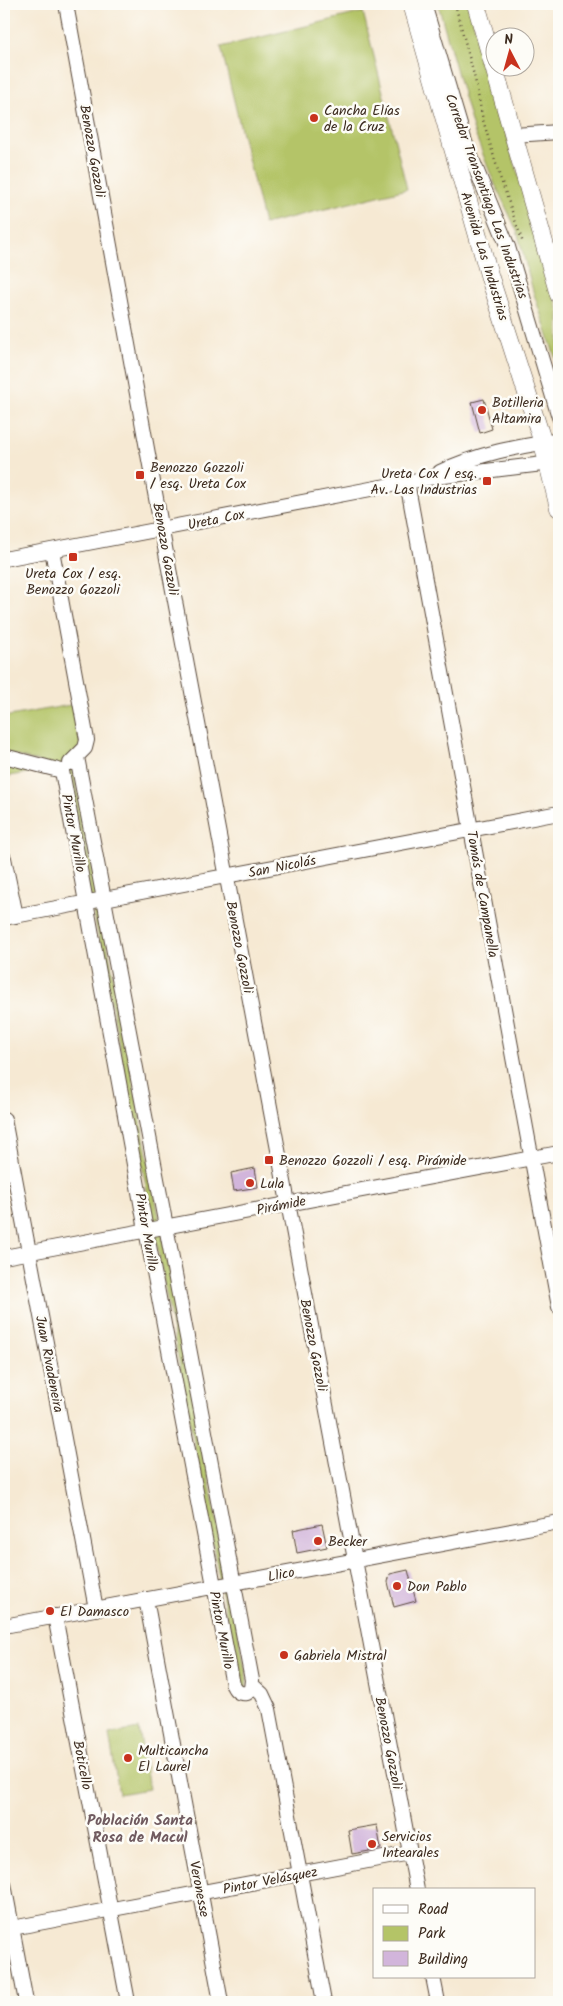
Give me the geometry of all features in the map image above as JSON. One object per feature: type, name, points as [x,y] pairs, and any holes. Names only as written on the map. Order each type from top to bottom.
[{"type":"main road","name":"Avenida Las Industrias","points":[[412,4],[483,254],[551,442],[559,508]]},
{"type":"main road","points":[[476,4],[558,284]]},
{"type":"street","name":"Benozzo Gozzoli","points":[[66,4],[162,529],[417,1888]]},
{"type":"street","name":"Corredor Transantiago Las Industrias","points":[[424,4],[465,142],[514,266],[559,417]]},
{"type":"street","name":"Corredor Transantiago Las Industrias","points":[[431,4],[469,131],[513,240],[559,389]]},
{"type":"street","points":[[514,135],[559,132]]},
{"type":"street","name":"Ureta Cox","points":[[428,478],[487,453],[505,448],[551,442]]},
{"type":"street","name":"Ureta Cox","points":[[4,560],[428,478],[554,463]]},
{"type":"street","name":"Tomás de Campanella","points":[[407,482],[559,1307]]},
{"type":"street","points":[[4,756],[62,771],[85,748],[87,740],[52,550]]},
{"type":"street","name":"Pintor Murillo","points":[[62,771],[214,1587],[234,1688],[240,1693],[244,1693],[249,1691],[252,1685],[77,757]]},
{"type":"street","name":"San Nicolás","points":[[10,917],[559,813]]},
{"type":"street","points":[[4,858],[10,917]]},
{"type":"street","name":"Juan Rivadeneira","points":[[4,1119],[96,1608]]},
{"type":"street","name":"Pirámide","points":[[4,1257],[559,1153]]},
{"type":"street","name":"Llico","points":[[4,1626],[559,1522]]},
{"type":"street","name":"Veronesse","points":[[146,1599],[221,2002]]},
{"type":"street","name":"Boticello","points":[[55,1616],[128,2002]]},
{"type":"street","points":[[252,1685],[268,1703],[324,2002]]},
{"type":"street","name":"Pintor Velásquez","points":[[12,1928],[410,1853]]},
{"type":"street","points":[[4,1884],[26,2002]]},
{"type":"street","points":[[434,1978],[438,2002]]},
{"type":"path","points":[[455,4],[469,53],[483,120],[524,248]]},
{"type":"green space","points":[[438,4],[468,4],[486,65],[486,78],[490,78],[559,312],[559,369],[533,291],[517,231],[493,180],[473,129]]},
{"type":"green space","name":"Cancha Elías de la Cruz","points":[[363,12],[407,189],[264,224],[221,47]]},
{"type":"green space","points":[[76,704],[82,744],[60,768],[4,752],[4,717]]},
{"type":"green space","points":[[4,760],[44,770],[4,777]]},
{"type":"green space","points":[[71,768],[74,770],[247,1679],[246,1687],[240,1688],[133,1115],[66,772]]},
{"type":"green space","points":[[139,1729],[149,1789],[119,1794],[109,1734]]},
{"type":"building","points":[[484,399],[492,429],[480,433],[472,402]]},
{"type":"building","points":[[255,1168],[258,1187],[234,1191],[231,1173]]},
{"type":"building","points":[[322,1524],[327,1547],[297,1553],[293,1530]]},
{"type":"building","points":[[408,1570],[416,1601],[394,1607],[388,1582],[390,1574]]},
{"type":"building","points":[[377,1825],[381,1849],[352,1854],[348,1830]]},
{"type":"place","name":"Cancha Elías de la Cruz","points":[[314,118]]},
{"type":"place","name":"Botilleria Altamira","points":[[482,410]]},
{"type":"place","name":"Benozzo Gozzoli / esq. Ureta Cox","points":[[140,475]]},
{"type":"place","name":"Ureta Cox / esq. Av. Las Industrias","points":[[487,481]]},
{"type":"place","name":"Ureta Cox / esq. Benozzo Gozzoli","points":[[73,557]]},
{"type":"place","name":"Benozzo Gozzoli / esq. Pirámide","points":[[269,1160]]},
{"type":"place","name":"Lula","points":[[250,1183]]},
{"type":"place","name":"Becker","points":[[318,1541]]},
{"type":"place","name":"Don Pablo","points":[[397,1586]]},
{"type":"place","name":"El Damasco","points":[[50,1611]]},
{"type":"place","name":"Gabriela Mistral","points":[[284,1655]]},
{"type":"place","name":"Multicancha El Laurel","points":[[128,1758]]},
{"type":"place","name":"Servicios Intearales","points":[[372,1844]]},
{"type":"district","name":"Población Santa Rosa de Macul","points":[[140,1828]]}]
